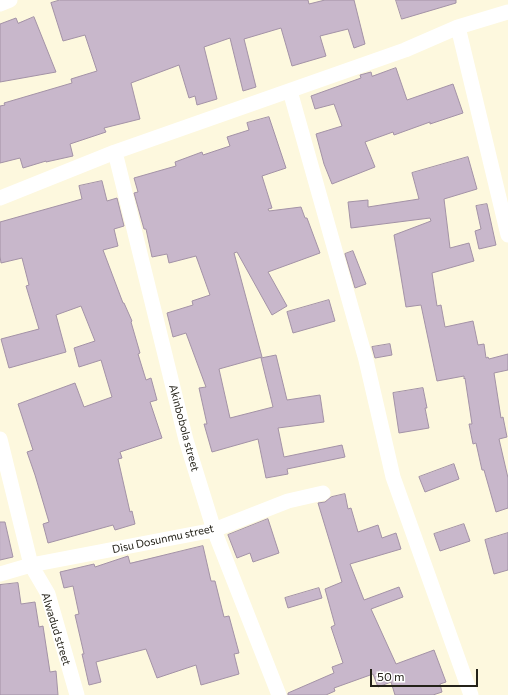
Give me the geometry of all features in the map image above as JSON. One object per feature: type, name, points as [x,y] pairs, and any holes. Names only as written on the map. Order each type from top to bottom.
[{"type":"street","points":[[0,4],[10,0]]},
{"type":"street","points":[[0,198],[115,152],[405,50],[458,27],[508,12]]},
{"type":"street","points":[[458,27],[508,235]]},
{"type":"street","points":[[290,91],[366,360],[393,477],[471,695]]},
{"type":"street","name":"Akinbobola street","points":[[115,152],[186,440],[214,530],[279,695]]},
{"type":"street","name":"Alwadud street","points":[[0,439],[31,565],[48,594],[77,695]]},
{"type":"street","name":"Disu Dosunmu street","points":[[0,574],[31,565],[214,530],[288,501],[323,493]]},
{"type":"building","points":[[60,0],[308,0],[309,4],[325,0],[354,0],[365,44],[354,48],[348,29],[320,36],[326,56],[292,66],[281,28],[244,39],[256,87],[243,91],[230,38],[204,47],[217,99],[197,105],[195,96],[189,98],[179,65],[131,83],[140,119],[104,128],[106,132],[70,144],[73,156],[46,161],[23,168],[20,158],[0,163],[0,106],[5,105],[4,103],[72,83],[71,79],[97,71],[85,35],[63,41],[51,3]]},
{"type":"building","points":[[396,0],[456,0],[456,3],[402,19]]},
{"type":"building","points":[[34,17],[56,72],[0,82],[0,24],[16,18],[18,23]]},
{"type":"building","points":[[396,68],[407,100],[453,84],[463,113],[430,124],[430,122],[394,135],[393,132],[365,142],[375,167],[332,184],[324,164],[316,134],[342,126],[334,104],[315,109],[311,96],[361,78],[360,75],[371,72],[372,76]]},
{"type":"building","points":[[269,117],[286,168],[262,176],[272,208],[268,209],[269,211],[301,207],[305,218],[307,218],[320,253],[268,272],[287,306],[272,315],[237,252],[234,253],[262,357],[219,369],[230,418],[273,407],[261,358],[276,355],[287,400],[320,395],[324,422],[278,428],[284,457],[342,445],[345,457],[287,469],[288,474],[266,478],[258,439],[212,452],[204,424],[207,424],[199,388],[206,387],[186,333],[173,337],[167,313],[193,305],[192,301],[210,295],[196,256],[169,263],[167,254],[152,257],[146,229],[144,229],[134,193],[138,192],[134,178],[176,166],[175,162],[202,152],[203,155],[230,146],[227,137],[249,130],[247,123]]},
{"type":"building","points":[[468,157],[477,189],[444,199],[450,248],[469,243],[474,261],[432,273],[437,306],[441,305],[445,327],[473,321],[478,345],[484,344],[486,358],[488,357],[489,359],[508,354],[508,370],[494,373],[501,418],[503,417],[507,437],[499,439],[508,478],[508,508],[496,512],[484,470],[482,470],[476,443],[473,444],[469,424],[472,424],[465,378],[464,379],[464,376],[437,381],[421,305],[406,307],[394,235],[431,221],[430,218],[351,228],[348,202],[368,200],[368,207],[419,199],[412,173]]},
{"type":"building","points":[[102,181],[107,201],[117,198],[124,226],[114,229],[118,246],[103,250],[123,303],[132,321],[131,322],[140,353],[138,354],[146,380],[151,378],[157,400],[150,402],[162,438],[120,452],[122,458],[118,459],[130,512],[132,511],[135,524],[115,530],[113,525],[48,543],[43,524],[49,522],[27,452],[33,450],[18,404],[75,383],[84,407],[112,397],[101,360],[79,367],[74,348],[95,341],[81,306],[56,315],[66,352],[9,368],[1,339],[39,329],[26,286],[29,285],[22,258],[1,263],[0,222],[82,199],[79,186]]},
{"type":"building","points":[[487,204],[496,245],[479,249],[475,231],[481,229],[476,206]]},
{"type":"building","points":[[353,251],[366,284],[355,288],[345,254]]},
{"type":"building","points":[[329,300],[335,321],[293,333],[287,312]]},
{"type":"building","points":[[390,344],[392,355],[375,358],[372,347]]},
{"type":"building","points":[[423,388],[429,428],[399,433],[393,393]]},
{"type":"building","points":[[454,464],[459,479],[425,492],[419,477]]},
{"type":"building","points":[[345,494],[348,509],[351,508],[358,532],[378,525],[382,538],[396,533],[401,549],[350,564],[364,600],[399,587],[403,597],[371,609],[396,664],[434,650],[446,682],[440,684],[442,692],[433,695],[395,695],[391,682],[378,687],[373,674],[334,688],[335,691],[326,695],[288,695],[288,693],[334,673],[332,667],[343,663],[331,627],[335,625],[325,589],[342,582],[318,503],[325,502],[331,497]]},
{"type":"building","points":[[268,519],[279,553],[253,562],[250,553],[237,558],[228,535]]},
{"type":"building","points":[[0,522],[5,522],[13,557],[0,560]]},
{"type":"building","points":[[464,524],[470,541],[440,551],[434,534]]},
{"type":"building","points":[[508,533],[508,570],[494,574],[485,540]]},
{"type":"building","points":[[203,546],[211,581],[215,581],[224,617],[229,616],[239,653],[234,654],[239,674],[201,685],[196,665],[157,678],[146,649],[96,662],[101,682],[89,685],[75,615],[79,614],[73,586],[64,588],[60,572],[94,564],[95,567],[128,556],[130,563]]},
{"type":"building","points":[[18,583],[21,604],[35,602],[39,627],[43,626],[50,672],[56,671],[58,695],[0,695],[0,585]]},
{"type":"building","points":[[319,588],[322,598],[288,608],[285,598]]}]
